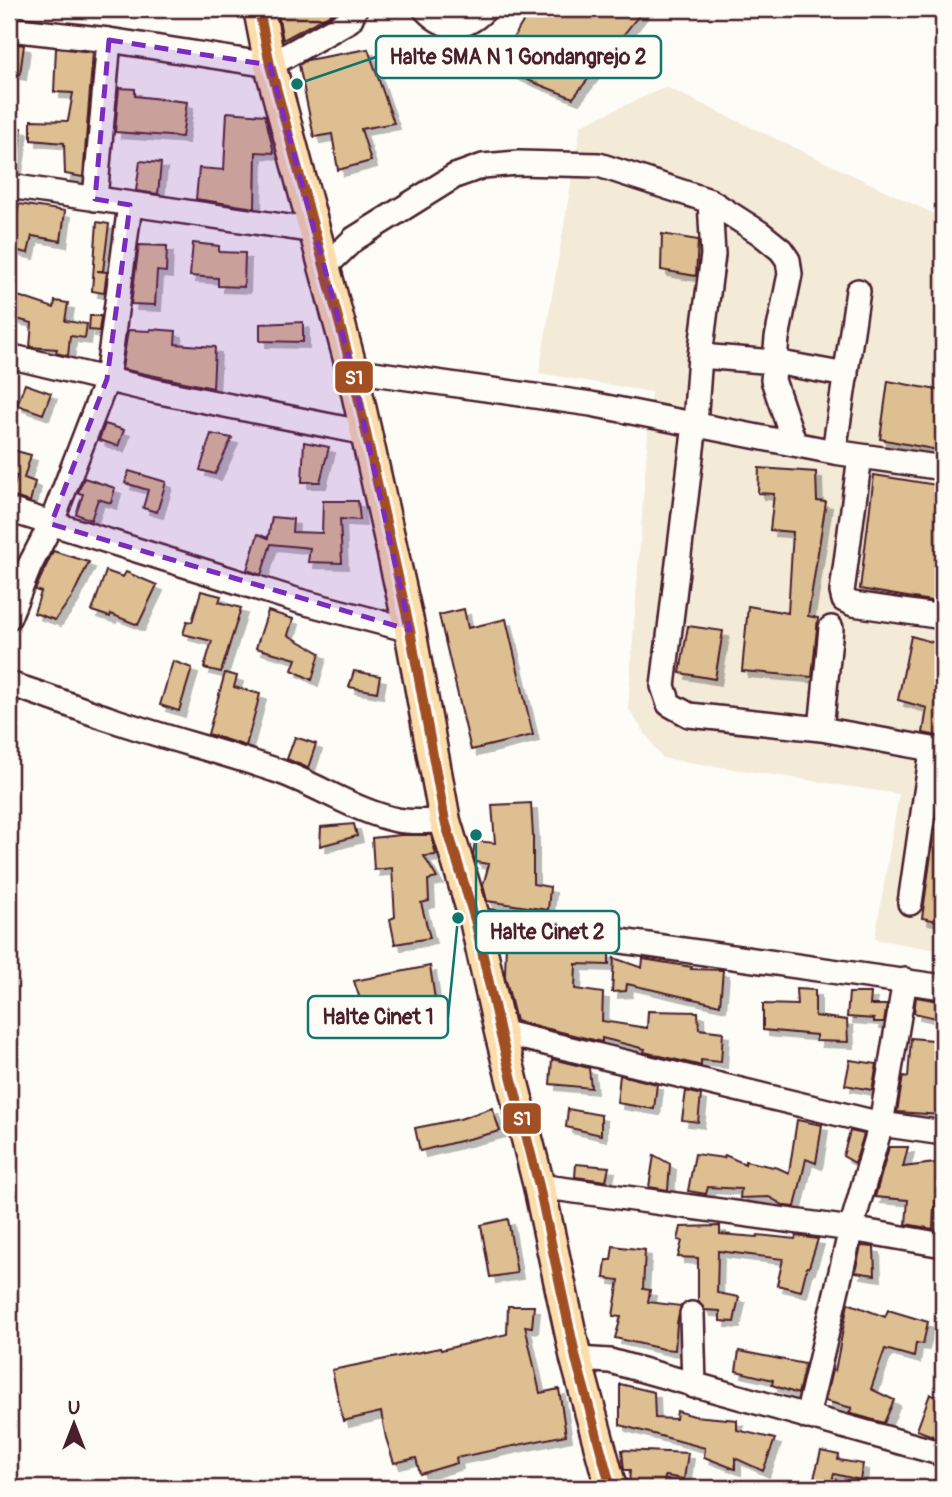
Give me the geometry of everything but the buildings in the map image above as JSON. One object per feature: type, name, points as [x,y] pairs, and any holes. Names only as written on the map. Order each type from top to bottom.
[{"type":"main road","points":[[259,9],[270,65],[352,370],[410,630],[445,821],[475,920],[539,1186],[576,1359],[611,1488]]},
{"type":"street","points":[[9,29],[109,40],[270,65],[350,20],[355,9]]},
{"type":"street","points":[[425,9],[430,15],[452,26],[466,25],[485,9]]},
{"type":"street","points":[[96,199],[109,40]]},
{"type":"street","points":[[326,266],[354,239],[455,176],[484,166],[518,163],[599,164],[710,201],[760,233],[781,250],[788,260],[790,274],[773,380],[793,442]]},
{"type":"street","points":[[9,186],[316,231]]},
{"type":"street","points":[[710,201],[713,255],[699,356],[695,424],[663,686],[669,704],[689,715],[821,729],[938,751],[910,903]]},
{"type":"street","points":[[9,617],[30,565],[51,524],[107,379],[130,205]]},
{"type":"street","points":[[834,452],[858,291]]},
{"type":"street","points":[[9,356],[107,379],[151,400],[366,433]]},
{"type":"street","points":[[699,356],[775,362],[846,375]]},
{"type":"street","points":[[352,370],[591,404],[834,452],[943,468]]},
{"type":"street","points":[[860,456],[842,592],[844,600],[853,604],[943,617]]},
{"type":"street","points":[[9,510],[299,601],[410,630]]},
{"type":"street","points":[[821,729],[831,628]]},
{"type":"street","points":[[9,684],[48,695],[108,719],[277,771],[311,783],[342,800],[381,815],[415,822],[445,821]]},
{"type":"street","points":[[475,920],[943,987]]},
{"type":"street","points":[[807,1417],[851,1229],[881,1124],[905,980]]},
{"type":"street","points":[[500,1032],[881,1124],[943,1133]]},
{"type":"street","points":[[539,1186],[851,1229],[943,1245]]},
{"type":"street","points":[[692,1314],[694,1386]]},
{"type":"street","points":[[576,1359],[610,1361],[943,1454]]},
{"type":"highlighted area","points":[[109,40],[270,65],[352,370],[410,630],[51,524],[107,379],[130,205],[95,199]]},
{"type":"shaded area","points":[[666,87],[943,218],[943,951],[875,939],[899,794],[662,758],[628,708],[651,392],[539,373],[581,125]]},
{"type":"transit line","name":"S1","points":[[259,9],[270,65],[352,370],[410,630],[445,821],[475,920],[539,1186],[576,1359],[611,1488]]},
{"type":"place","name":"Halte SMA N 1 Gondangrejo 2","points":[[297,84]]},
{"type":"place","name":"Halte Cinet 2","points":[[476,835]]},
{"type":"place","name":"Halte Cinet 1","points":[[458,918]]}]
